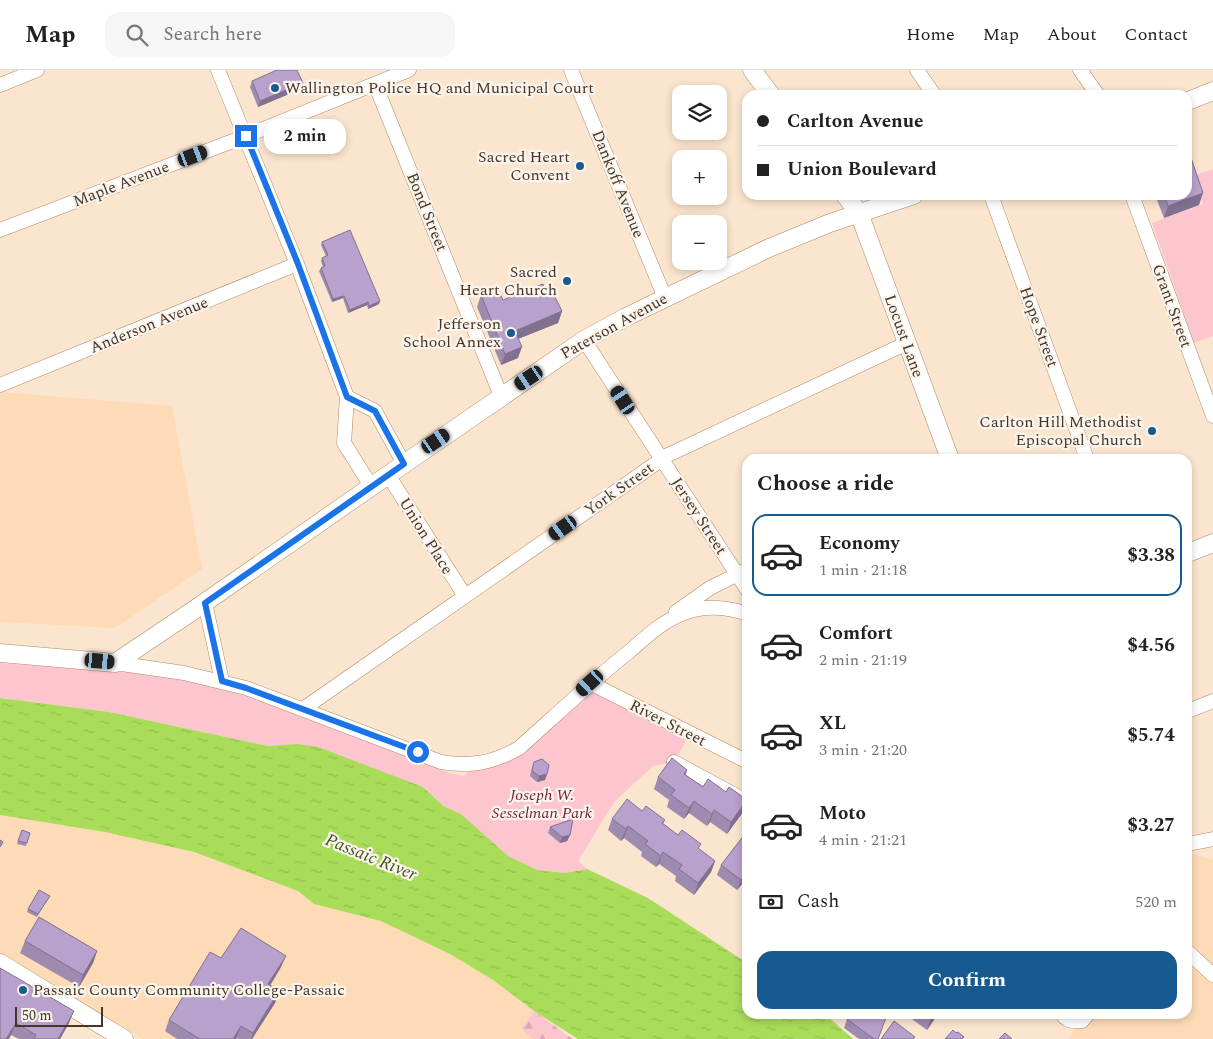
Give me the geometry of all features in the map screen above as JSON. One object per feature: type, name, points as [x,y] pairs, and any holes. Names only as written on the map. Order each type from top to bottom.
[{"type":"main road","points":[[752,70],[767,90]]},
{"type":"main road","points":[[1192,99],[1213,91]]},
{"type":"main road","name":"Locust Lane","points":[[848,200],[859,213],[948,454]]},
{"type":"main road","name":"Paterson Avenue","points":[[115,663],[205,603],[584,340],[626,317],[769,248],[859,213],[899,200]]},
{"type":"main road","points":[[1192,551],[1213,543]]},
{"type":"main road","points":[[0,653],[115,663]]},
{"type":"main road","points":[[0,963],[124,1039]]},
{"type":"street","points":[[0,85],[36,70]]},
{"type":"street","points":[[218,70],[298,264],[347,397],[344,443],[371,486]]},
{"type":"street","name":"Maple Avenue","points":[[0,230],[246,136],[409,70]]},
{"type":"street","name":"Dankoff Avenue","points":[[571,70],[665,298]]},
{"type":"street","points":[[917,70],[931,90]]},
{"type":"street","points":[[1080,70],[1094,90]]},
{"type":"street","name":"Bond Street","points":[[375,84],[501,396]]},
{"type":"street","name":"Hope Street","points":[[993,200],[1085,454]]},
{"type":"street","name":"Grant Street","points":[[1134,200],[1213,416]]},
{"type":"street","name":"Anderson Avenue","points":[[0,385],[298,264]]},
{"type":"street","name":"Jersey Street","points":[[584,340],[662,459],[742,571]]},
{"type":"street","name":"York Street","points":[[303,709],[668,455],[907,343]]},
{"type":"street","points":[[347,397],[375,411],[404,464]]},
{"type":"street","name":"Union Place","points":[[388,475],[465,596]]},
{"type":"street","points":[[115,663],[222,681],[303,709],[441,762],[473,765],[505,756],[518,748],[590,683],[684,605],[710,588],[742,571]]},
{"type":"street","points":[[205,603],[222,681]]},
{"type":"street","points":[[663,624],[684,613],[700,609],[717,608],[742,612]]},
{"type":"street","name":"River Street","points":[[590,683],[742,759]]},
{"type":"street","points":[[1192,709],[1213,700]]},
{"type":"street","points":[[674,762],[742,799]]},
{"type":"street","points":[[1192,843],[1213,839]]},
{"type":"street","points":[[1192,956],[1213,975]]},
{"type":"street","points":[[1068,1019],[1073,1022],[1080,1019]]},
{"type":"shaded area","points":[[0,392],[172,406],[202,569],[115,628],[0,622]]},
{"type":"shaded area","points":[[0,815],[105,832],[194,852],[298,891],[314,904],[381,921],[450,954],[493,980],[534,1011],[521,1027],[533,1039],[143,1039],[0,955]]},
{"type":"shaded area","points":[[1192,853],[1213,860],[1213,1039],[1069,1039],[1080,1019],[1192,1019]]},
{"type":"green space","points":[[1213,169],[1213,336],[1194,343],[1152,223],[1203,204],[1193,176]]},
{"type":"green space","name":"Joseph W. Sesselman Park","points":[[0,663],[162,675],[175,680],[179,678],[208,683],[305,714],[350,735],[417,759],[449,773],[464,776],[473,765],[505,756],[590,683],[690,734],[674,762],[653,766],[614,802],[578,861],[587,869],[565,873],[537,870],[508,857],[461,814],[443,806],[423,787],[297,744],[268,746],[109,712],[0,698]]},
{"type":"green space","points":[[534,1011],[573,1039],[533,1039],[521,1028]]},
{"type":"water","name":"Passaic River","points":[[0,698],[109,712],[268,746],[297,744],[318,747],[423,787],[443,806],[461,814],[508,856],[537,870],[565,873],[587,869],[648,898],[742,960],[742,1019],[831,1019],[853,1039],[578,1039],[534,1011],[493,980],[450,954],[381,921],[314,904],[298,891],[194,852],[105,832],[0,815]]},
{"type":"building","name":"Wallington Police HQ and Municipal Court","points":[[277,70],[297,70],[303,83],[260,101],[252,81]]},
{"type":"building","points":[[1192,161],[1203,193],[1192,197]]},
{"type":"building","points":[[1166,200],[1184,200],[1168,206]]},
{"type":"building","points":[[350,230],[380,301],[369,306],[368,302],[350,310],[344,296],[333,299],[321,268],[325,266],[322,258],[328,255],[322,242]]},
{"type":"building","name":"Jefferson School Annex","points":[[543,284],[548,295],[553,293],[562,311],[515,331],[522,347],[505,354],[481,295],[498,289],[503,300]]},
{"type":"building","points":[[672,758],[687,770],[684,774],[703,787],[708,779],[726,792],[729,787],[742,796],[742,807],[731,822],[714,810],[712,814],[694,801],[689,808],[671,795],[675,790],[658,777]]},
{"type":"building","points":[[542,759],[549,765],[547,774],[539,776],[532,771],[534,762]]},
{"type":"building","points":[[627,799],[642,811],[646,806],[665,820],[662,823],[678,835],[682,830],[701,844],[698,848],[715,861],[698,883],[679,869],[682,865],[663,852],[661,856],[645,844],[648,841],[628,826],[626,829],[612,819]]},
{"type":"building","points":[[573,819],[570,835],[562,837],[550,827]]},
{"type":"building","points":[[22,830],[30,833],[27,843],[18,841]]},
{"type":"building","points":[[742,838],[741,880],[721,865]]},
{"type":"building","points":[[39,890],[50,896],[38,914],[28,909]]},
{"type":"building","points":[[39,917],[97,951],[83,975],[25,941]]},
{"type":"building","points":[[241,928],[286,956],[268,984],[279,991],[253,1033],[241,1026],[233,1039],[200,1039],[169,1020],[210,952],[221,958]]},
{"type":"building","name":"Passaic County Community College-Passaic","points":[[0,968],[74,1011],[58,1039],[34,1039],[36,1035],[16,1023],[6,1039],[0,1039]]},
{"type":"building","points":[[847,1019],[886,1019],[878,1039],[874,1039]]},
{"type":"building","points":[[894,1021],[915,1037],[913,1039],[881,1039]]},
{"type":"building","points":[[953,1030],[964,1037],[962,1039],[945,1039]]},
{"type":"building","points":[[1005,1033],[1012,1039],[999,1039]]},
{"type":"place","name":"Wallington Police HQ and Municipal Court","points":[[275,88]]},
{"type":"place","name":"Sacred Heart Convent","points":[[580,166]]},
{"type":"place","name":"Sacred Heart Church","points":[[567,281]]},
{"type":"place","name":"Jefferson School Annex","points":[[511,333]]},
{"type":"place","name":"Carlton Hill Methodist Episcopal Church","points":[[1152,431]]},
{"type":"place","name":"Passaic County Community College-Passaic","points":[[23,990]]},
{"type":"route","points":[[246,136],[298,264],[347,397],[375,411],[404,464],[205,603],[222,681],[246,688],[418,752]]}]
